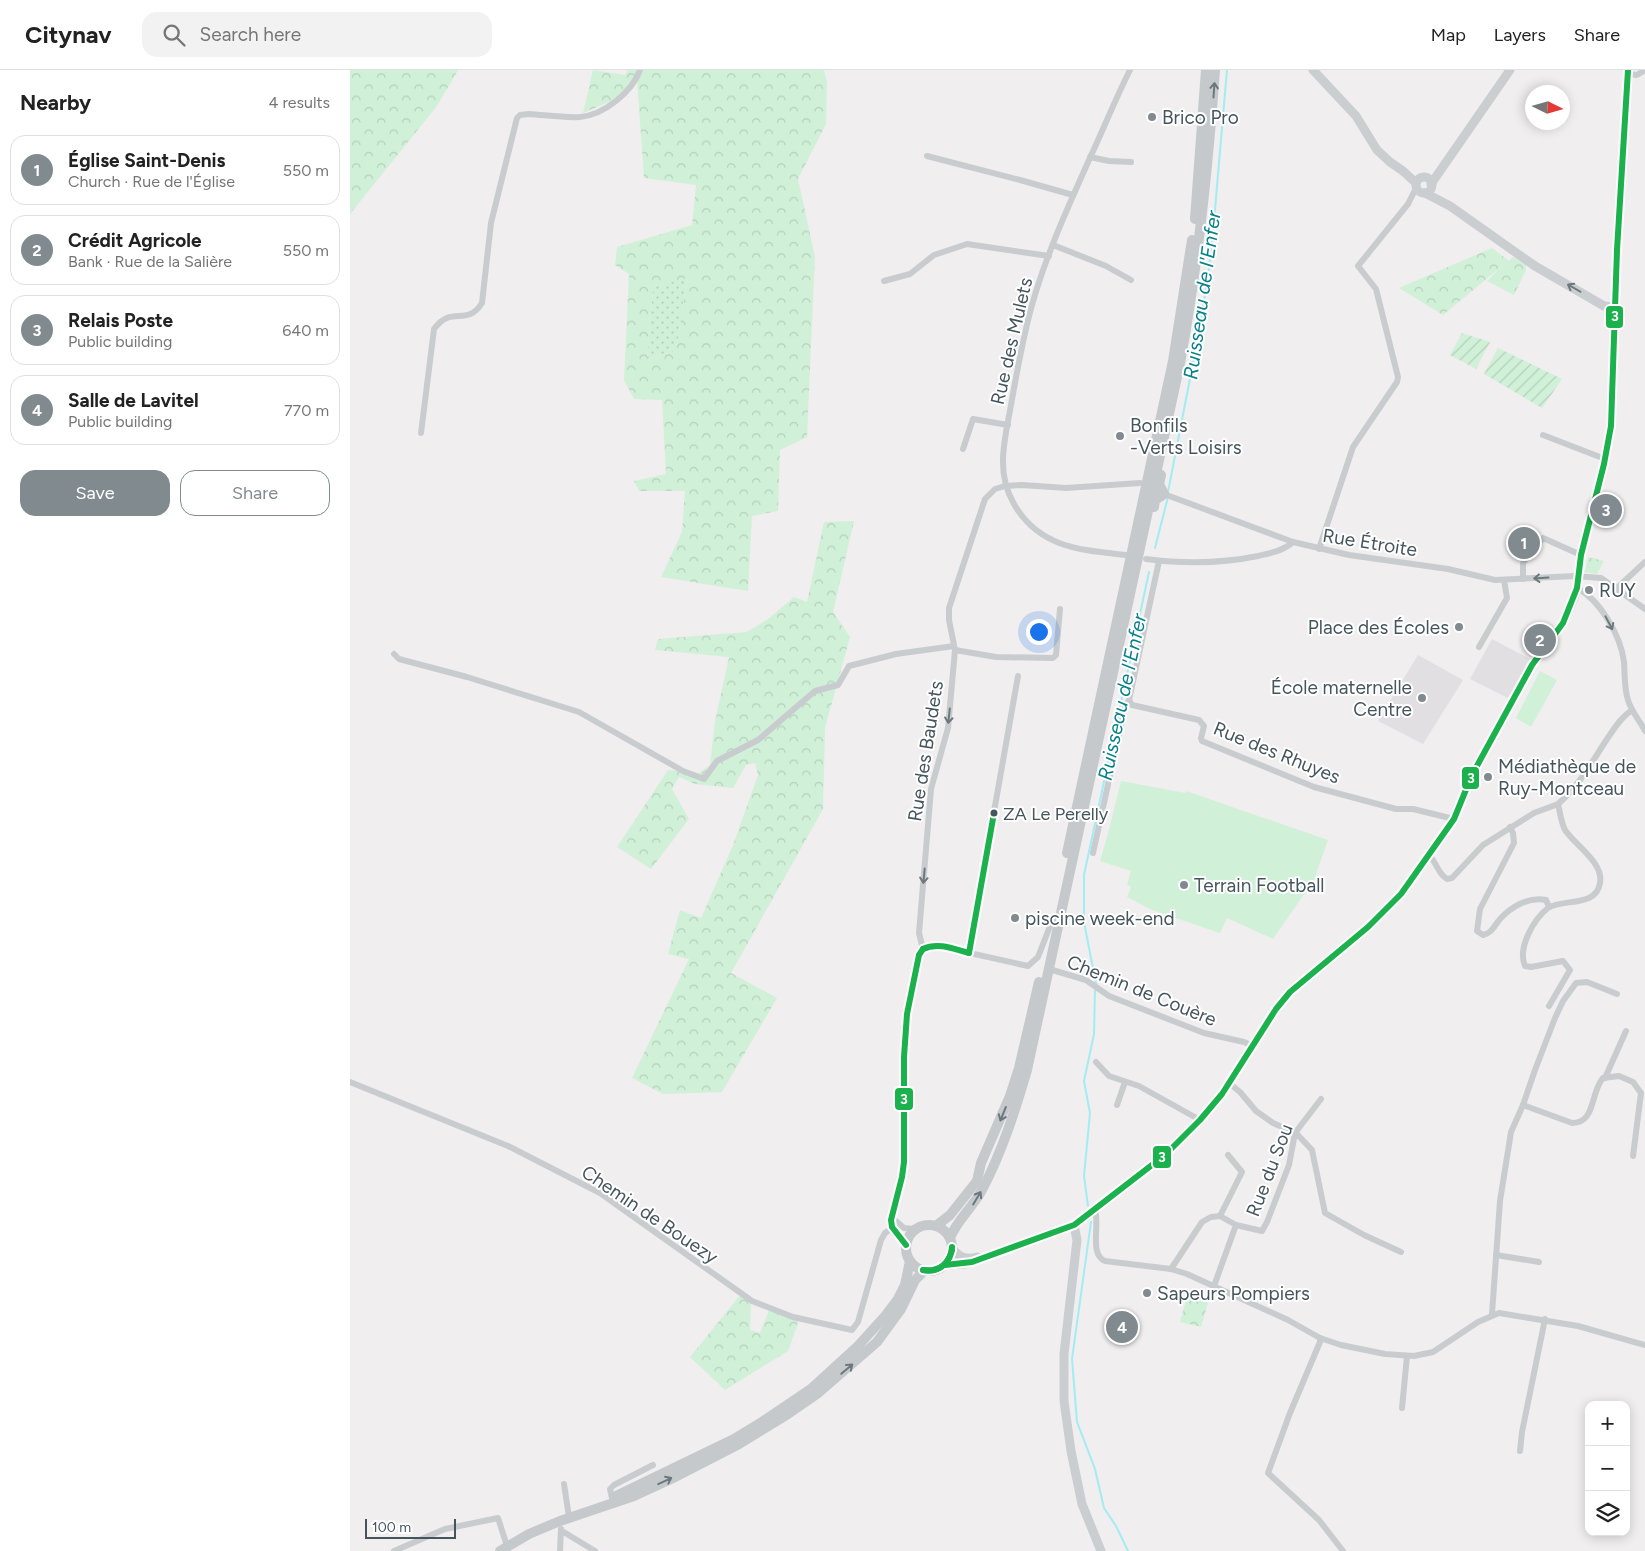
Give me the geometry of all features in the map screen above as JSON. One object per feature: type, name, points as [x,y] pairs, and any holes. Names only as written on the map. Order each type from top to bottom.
[{"type":"main road","points":[[936,1226],[950,1215],[977,1181],[981,1163],[1010,1096],[1019,1068],[1174,362],[1189,268],[1198,188],[1206,70]]},
{"type":"main road","points":[[945,1265],[951,1254],[951,1243],[956,1225],[980,1195],[1008,1131],[1027,1070],[1182,356],[1196,269],[1215,70]]},
{"type":"main road","points":[[1313,70],[1356,116],[1377,150],[1390,162],[1535,266],[1604,306],[1614,307]]},
{"type":"main road","points":[[1424,185],[1444,164],[1510,70]]},
{"type":"main road","points":[[1021,1245],[1000,1249],[972,1258],[960,1256],[946,1233],[936,1226],[926,1225],[915,1229],[908,1238],[906,1245],[907,1256],[914,1265],[924,1270],[935,1270],[945,1265],[965,1264],[1021,1245],[1074,1225],[1166,1154],[1200,1120],[1229,1083],[1276,1009],[1290,992],[1368,927],[1401,894],[1454,819],[1472,776],[1532,666],[1563,623],[1577,588],[1581,555],[1606,459],[1611,426],[1614,307],[1628,72]]},
{"type":"main road","points":[[1144,534],[1151,520],[1155,500],[1168,495],[1159,484],[1162,454]]},
{"type":"main road","points":[[1074,1225],[1077,1240],[1064,1354],[1064,1401],[1071,1451],[1082,1504],[1101,1551]]},
{"type":"main road","points":[[604,1505],[612,1498],[734,1438],[762,1422],[811,1389],[857,1346],[886,1315],[898,1299],[905,1285],[910,1261]]},
{"type":"main road","points":[[503,1549],[529,1534],[564,1523],[604,1505],[634,1496],[717,1456],[758,1433],[817,1394],[864,1355],[882,1337],[901,1309],[915,1280],[924,1270]]},
{"type":"street","points":[[421,433],[434,329],[440,321],[447,317],[468,316],[477,311],[482,303],[491,223],[517,118],[520,115],[529,114],[580,117],[593,114],[623,95],[638,77],[640,70]]},
{"type":"street","name":"Rue des Mulets","points":[[1126,555],[1076,549],[1046,538],[1024,519],[1013,504],[1006,486],[1002,455],[1018,363],[1032,304],[1048,256],[1073,195],[1130,70]]},
{"type":"street","points":[[1628,72],[1637,74],[1645,70]]},
{"type":"street","points":[[927,156],[1073,195]]},
{"type":"street","points":[[1090,157],[1109,161],[1131,162]]},
{"type":"street","points":[[1319,549],[1353,447],[1397,382],[1397,371],[1379,297],[1371,281],[1358,266],[1424,185]]},
{"type":"street","points":[[884,281],[910,274],[934,255],[967,244],[1048,256]]},
{"type":"street","points":[[1053,245],[1106,266],[1132,280]]},
{"type":"street","points":[[963,449],[973,420],[1008,425]]},
{"type":"street","points":[[1543,436],[1606,459]]},
{"type":"street","points":[[1144,497],[1140,483],[1151,463]]},
{"type":"street","points":[[1006,486],[1022,485],[1066,488],[1140,483]]},
{"type":"street","name":"Rue des Baudets","points":[[923,949],[919,933],[931,789],[948,728],[954,648],[949,620],[951,599],[985,499],[995,489],[1006,486]]},
{"type":"street","name":"Rue Étroite","points":[[1168,495],[1293,542],[1363,558],[1448,569],[1494,580],[1579,576],[1601,578],[1645,609]]},
{"type":"street","points":[[1523,580],[1523,563],[1543,538],[1581,555]]},
{"type":"street","points":[[1146,559],[1186,563],[1224,562],[1282,550],[1293,542]]},
{"type":"street","points":[[1093,853],[1159,561]]},
{"type":"street","points":[[1617,588],[1645,562]]},
{"type":"street","points":[[1479,648],[1507,598],[1504,580]]},
{"type":"street","points":[[1577,588],[1595,603],[1610,624],[1624,659],[1627,698],[1645,731]]},
{"type":"street","points":[[394,654],[399,660],[467,677],[579,712],[683,771],[704,779],[717,761],[758,740],[815,691],[838,686],[849,666],[896,654],[954,648],[996,658],[1053,658],[1056,655],[1060,609]]},
{"type":"street","points":[[969,953],[1018,676]]},
{"type":"street","name":"Rue des Rhuyes","points":[[1129,700],[1132,705],[1199,720],[1204,726],[1202,741],[1307,784],[1396,809],[1413,809],[1454,819]]},
{"type":"street","points":[[1429,855],[1435,861],[1440,874],[1447,880],[1452,878],[1483,845],[1534,812],[1558,804],[1572,793],[1615,728],[1626,714],[1632,710]]},
{"type":"street","points":[[1549,1006],[1570,970],[1563,961],[1531,968],[1525,966],[1522,960],[1530,932],[1540,917],[1550,907],[1586,899],[1596,892],[1601,882],[1599,869],[1563,826],[1558,804]]},
{"type":"street","points":[[1510,827],[1513,833],[1514,844],[1480,909],[1477,931],[1479,934],[1487,934],[1512,908],[1526,901],[1538,898],[1546,900],[1550,907]]},
{"type":"street","points":[[906,1245],[891,1220],[904,1162],[906,1014],[919,955],[923,949],[934,945],[1028,966],[1038,957],[1052,921]]},
{"type":"street","name":"Chemin de Couère","points":[[1049,970],[1086,980],[1109,996],[1204,1032],[1254,1046]]},
{"type":"street","points":[[1492,1314],[1502,1181],[1511,1132],[1555,1018],[1563,1001],[1576,983],[1587,982],[1617,994]]},
{"type":"street","points":[[1523,1105],[1572,1123],[1578,1123],[1586,1119],[1601,1081],[1605,1078],[1626,1031]]},
{"type":"street","points":[[1096,1062],[1109,1076],[1139,1086],[1200,1120]]},
{"type":"street","points":[[1605,1078],[1619,1076],[1633,1082],[1641,1093],[1633,1156]]},
{"type":"street","name":"Chemin de Bouezy","points":[[350,1082],[508,1146],[600,1193],[752,1301],[793,1317],[852,1330],[858,1322],[881,1240],[885,1233],[895,1226]]},
{"type":"street","points":[[1117,1105],[1125,1082]]},
{"type":"street","points":[[1229,1083],[1240,1092],[1256,1111],[1273,1123],[1295,1133],[1312,1150],[1325,1213],[1364,1235],[1401,1252]]},
{"type":"street","name":"Rue du Sou","points":[[1220,1216],[1236,1225],[1262,1231],[1288,1165],[1295,1133],[1321,1099]]},
{"type":"street","points":[[1171,1269],[1202,1222],[1211,1217],[1220,1216],[1242,1172],[1228,1155]]},
{"type":"street","points":[[1095,1209],[1098,1217],[1096,1251],[1100,1259],[1171,1269],[1214,1286],[1288,1320],[1320,1338],[1341,1345],[1407,1356],[1423,1355],[1433,1352],[1492,1314],[1499,1313],[1545,1319],[1578,1326],[1645,1345]]},
{"type":"street","name":"Rue du Sou","points":[[1214,1286],[1236,1225]]},
{"type":"street","points":[[895,1226],[915,1229]]},
{"type":"street","points":[[1496,1255],[1539,1262]]},
{"type":"street","points":[[1520,1451],[1522,1432],[1545,1319]]},
{"type":"street","points":[[1320,1338],[1268,1473],[1319,1520],[1343,1551]]},
{"type":"street","points":[[1402,1408],[1407,1356]]},
{"type":"street","points":[[612,1498],[610,1489],[614,1485],[653,1465]]},
{"type":"street","points":[[560,1551],[564,1523],[564,1484]]},
{"type":"street","points":[[394,1551],[445,1529],[498,1518],[503,1549]]},
{"type":"street","points":[[564,1523],[595,1551]]},
{"type":"shaded area","points":[[1492,639],[1530,659],[1508,698],[1470,679]]},
{"type":"shaded area","name":"École maternelle Centre","points":[[1418,655],[1463,680],[1423,744],[1378,721]]},
{"type":"green space","points":[[350,70],[458,70],[437,106],[350,214]]},
{"type":"green space","points":[[593,70],[625,75],[628,70],[824,70],[827,82],[826,124],[798,179],[815,257],[807,437],[780,450],[778,511],[752,516],[748,591],[661,577],[682,532],[685,491],[639,491],[634,481],[666,474],[662,400],[634,399],[624,380],[629,274],[615,265],[617,247],[692,225],[696,185],[644,178],[637,80],[611,101],[583,113]],"holes":[[[687,278],[676,351],[647,359],[653,287]]]},
{"type":"green space","points":[[1492,248],[1509,261],[1513,257],[1526,265],[1526,270],[1514,295],[1487,281],[1502,266],[1443,315],[1399,288]]},
{"type":"green space","points":[[687,277],[676,351],[647,359],[653,287]]},
{"type":"green space","points":[[1462,333],[1490,342],[1476,369],[1450,355]]},
{"type":"green space","points":[[1498,348],[1562,379],[1542,408],[1484,374]]},
{"type":"green space","points":[[854,521],[833,612],[850,637],[825,728],[823,809],[731,973],[777,998],[722,1092],[663,1094],[632,1078],[689,959],[668,954],[680,910],[701,918],[733,845],[758,775],[755,763],[746,765],[733,788],[695,784],[679,777],[672,789],[689,819],[651,869],[617,847],[668,770],[699,773],[710,765],[715,721],[729,657],[655,650],[658,639],[746,632],[767,620],[794,597],[807,602],[824,522]]},
{"type":"green space","points":[[1588,557],[1604,561],[1597,574],[1585,572]]},
{"type":"green space","points":[[1540,671],[1557,680],[1531,727],[1516,718]]},
{"type":"green space","points":[[1121,781],[1185,793],[1186,791],[1328,840],[1314,880],[1273,939],[1227,918],[1220,933],[1152,910],[1127,897],[1131,887],[1127,884],[1131,871],[1100,861]]},
{"type":"green space","points":[[1189,1290],[1209,1299],[1201,1327],[1180,1322]]},
{"type":"green space","points":[[741,1294],[751,1302],[750,1330],[760,1333],[769,1310],[799,1320],[788,1351],[725,1390],[690,1357]]},
{"type":"waterway","name":"Ruisseau de l'Enfer","points":[[1168,492],[1201,322],[1209,268],[1227,70]]},
{"type":"waterway","name":"Ruisseau de l'Enfer","points":[[1155,548],[1168,497]]},
{"type":"waterway","name":"Ruisseau de l'Enfer","points":[[1096,984],[1084,922],[1084,875],[1149,572]]},
{"type":"waterway","name":"Ruisseau de l'Enfer","points":[[1088,1206],[1084,1176],[1090,1113],[1084,1081],[1094,1034],[1095,989]]},
{"type":"waterway","name":"Ruisseau de l'Enfer","points":[[1091,1222],[1072,1359],[1077,1422],[1095,1469],[1104,1508],[1116,1526],[1128,1551]]},
{"type":"transit line","name":"3","points":[[945,1265],[972,1262],[1074,1225],[1166,1154],[1200,1120],[1222,1094],[1276,1009],[1290,992],[1368,927],[1401,894],[1454,819],[1472,775],[1532,665],[1563,623],[1577,588],[1581,555],[1604,464],[1611,426],[1617,250],[1628,70]]},
{"type":"transit line","name":"3","points":[[969,953],[994,813]]},
{"type":"transit line","name":"3","points":[[923,949],[940,946],[969,953]]},
{"type":"transit line","name":"3","points":[[906,1245],[892,1227],[891,1220],[904,1162],[904,1057],[907,1014],[919,955],[923,949]]},
{"type":"transit line","name":"3","points":[[923,1270],[934,1270],[947,1262],[952,1247]]},
{"type":"transit line","name":"3","points":[[923,1270],[928,1271],[942,1267],[948,1260],[952,1250]]},
{"type":"place","name":"Brico Pro","points":[[1152,117]]},
{"type":"place","name":"Bonfils -Verts Loisirs","points":[[1120,436]]},
{"type":"place","name":"Relais Poste","points":[[1606,510]]},
{"type":"place","name":"Église Saint-Denis","points":[[1524,543]]},
{"type":"place","name":"RUY","points":[[1589,590]]},
{"type":"place","name":"Place des Écoles","points":[[1459,627]]},
{"type":"place","name":"Crédit Agricole","points":[[1540,640]]},
{"type":"place","name":"École maternelle Centre","points":[[1422,698]]},
{"type":"place","name":"Médiathèque de Ruy-Montceau","points":[[1488,777]]},
{"type":"place","name":"ZA Le Perelly","points":[[994,813]]},
{"type":"place","name":"Terrain Football","points":[[1184,885]]},
{"type":"place","name":"piscine week-end","points":[[1015,918]]},
{"type":"place","name":"Sapeurs Pompiers","points":[[1147,1293]]},
{"type":"place","name":"Salle de Lavitel","points":[[1122,1327]]}]
